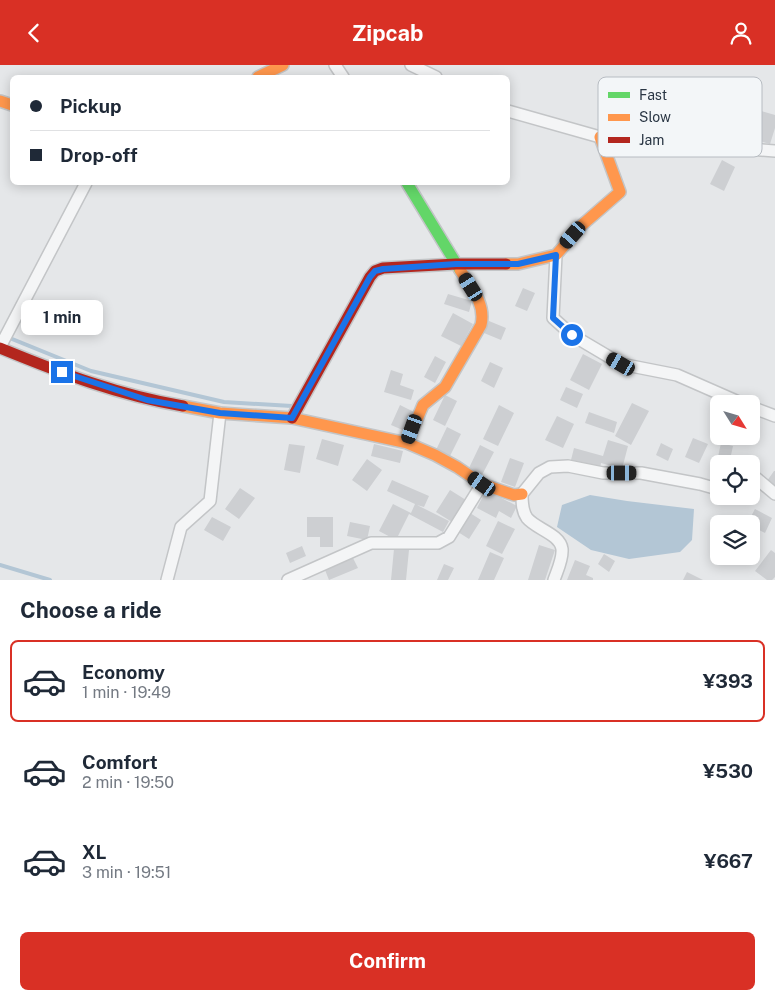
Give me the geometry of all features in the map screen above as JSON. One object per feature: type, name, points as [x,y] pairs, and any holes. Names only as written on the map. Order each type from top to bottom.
[{"type":"street","points":[[262,75],[283,65]]},
{"type":"street","points":[[411,65],[432,75]]},
{"type":"street","points":[[510,112],[598,136]]},
{"type":"street","points":[[762,150],[775,151]]},
{"type":"street","points":[[292,418],[375,271],[456,264],[518,264],[556,255],[582,225],[620,192],[607,157]]},
{"type":"street","points":[[85,185],[0,347],[77,379],[147,400],[220,413],[292,418],[407,443],[457,467],[482,484],[514,495],[522,495]]},
{"type":"street","points":[[407,443],[423,405],[449,382],[481,325],[483,315],[482,307],[408,185]]},
{"type":"street","points":[[556,255],[553,318],[572,335],[621,364],[678,375],[723,395]]},
{"type":"street","points":[[760,410],[775,416]]},
{"type":"street","points":[[167,580],[181,527],[210,501],[220,413]]},
{"type":"street","points":[[554,580],[561,559],[562,549],[559,541],[538,528],[527,517],[523,508],[522,495],[539,473],[550,467],[568,466],[603,473],[641,473],[710,488]]},
{"type":"street","points":[[760,481],[775,494]]},
{"type":"street","points":[[288,580],[371,543],[438,543],[449,537],[482,484]]},
{"type":"water","points":[[590,495],[694,509],[692,540],[680,552],[629,559],[591,550],[557,527],[562,505]]},
{"type":"building","points":[[762,111],[775,115],[775,128],[770,144],[762,142]]},
{"type":"building","points":[[722,160],[735,167],[724,191],[710,184]]},
{"type":"building","points":[[523,288],[535,293],[527,311],[515,306]]},
{"type":"building","points":[[448,294],[472,301],[469,312],[444,304]]},
{"type":"building","points":[[453,313],[473,324],[461,346],[441,336]]},
{"type":"building","points":[[489,321],[506,328],[501,340],[484,333]]},
{"type":"building","points":[[583,354],[602,364],[589,390],[570,380]]},
{"type":"building","points":[[435,356],[446,362],[435,383],[424,377]]},
{"type":"building","points":[[490,362],[503,368],[494,388],[481,381]]},
{"type":"building","points":[[391,370],[403,374],[400,385],[414,390],[411,400],[384,392]]},
{"type":"building","points":[[566,387],[583,394],[577,408],[560,400]]},
{"type":"building","points":[[445,395],[457,401],[445,426],[433,420]]},
{"type":"building","points":[[632,403],[649,411],[631,445],[615,436]]},
{"type":"building","points":[[400,405],[414,412],[405,431],[391,425]]},
{"type":"building","points":[[499,405],[514,413],[498,446],[483,439]]},
{"type":"building","points":[[589,412],[617,422],[614,433],[585,423]]},
{"type":"building","points":[[557,416],[574,424],[563,448],[545,440]]},
{"type":"building","points":[[447,427],[461,434],[450,456],[436,450]]},
{"type":"building","points":[[693,438],[708,444],[699,463],[685,457]]},
{"type":"building","points":[[322,439],[344,445],[338,466],[316,459]]},
{"type":"building","points":[[608,440],[628,446],[622,469],[601,463],[600,468],[571,460],[574,448],[603,456]]},
{"type":"building","points":[[661,443],[673,449],[668,461],[656,455]]},
{"type":"building","points":[[289,444],[305,446],[300,473],[284,470]]},
{"type":"building","points":[[374,444],[403,451],[400,463],[371,456]]},
{"type":"building","points":[[480,445],[494,452],[482,475],[469,468]]},
{"type":"building","points":[[721,445],[733,446],[731,455],[718,455]]},
{"type":"building","points":[[510,458],[524,463],[515,487],[501,482]]},
{"type":"building","points":[[367,459],[382,470],[367,491],[352,480]]},
{"type":"building","points":[[775,471],[775,486],[767,481]]},
{"type":"building","points":[[392,480],[429,496],[424,507],[417,505],[449,521],[443,532],[409,514],[396,540],[379,531],[393,504],[411,513],[415,504],[387,491]]},
{"type":"building","points":[[240,488],[255,498],[239,519],[225,509]]},
{"type":"building","points":[[450,490],[466,500],[452,522],[436,512]]},
{"type":"building","points":[[486,490],[517,506],[511,518],[499,511],[496,518],[477,508]]},
{"type":"building","points":[[755,509],[772,518],[765,533],[760,530],[760,515],[752,515]]},
{"type":"building","points":[[470,513],[481,520],[469,539],[458,532]]},
{"type":"building","points":[[212,517],[231,527],[223,541],[204,530]]},
{"type":"building","points":[[307,517],[333,517],[333,547],[320,547],[320,537],[307,537]]},
{"type":"building","points":[[498,521],[515,529],[502,554],[486,546]]},
{"type":"building","points":[[350,522],[370,526],[367,540],[347,536]]},
{"type":"building","points":[[539,545],[555,550],[545,580],[528,580]]},
{"type":"building","points":[[302,546],[306,556],[290,563],[286,553]]},
{"type":"building","points":[[394,549],[409,550],[406,580],[391,580]]},
{"type":"building","points":[[771,550],[775,553],[775,577],[772,580],[767,580],[755,571]]},
{"type":"building","points":[[490,552],[504,558],[494,580],[478,580]]},
{"type":"building","points":[[604,554],[615,561],[609,572],[598,564]]},
{"type":"building","points":[[353,558],[358,568],[329,580],[325,570]]},
{"type":"building","points":[[575,560],[590,566],[586,575],[593,578],[593,580],[567,580]]},
{"type":"building","points":[[444,564],[454,568],[448,580],[437,580]]},
{"type":"building","points":[[687,572],[703,580],[683,580]]},
{"type":"waterway","points":[[0,334],[91,371],[224,402],[292,406]]},
{"type":"waterway","points":[[0,565],[50,580]]},
{"type":"traffic: fast","points":[[408,185],[460,270]]},
{"type":"traffic: slow","points":[[262,75],[283,65]]},
{"type":"traffic: slow","points":[[0,101],[10,104]]},
{"type":"traffic: slow","points":[[506,264],[518,264],[556,255],[582,225],[620,192],[607,157]]},
{"type":"traffic: slow","points":[[407,443],[423,405],[445,387],[481,325],[482,317],[477,296],[460,270]]},
{"type":"traffic: slow","points":[[183,406],[220,413],[292,418],[407,443],[457,467],[482,484],[514,495],[522,494]]},
{"type":"traffic: jam","points":[[292,418],[375,271],[383,268],[456,264],[506,264]]},
{"type":"traffic: jam","points":[[0,348],[90,382],[136,396],[183,406]]},
{"type":"route","points":[[62,372],[77,379],[147,400],[220,413],[292,418],[375,271],[456,264],[518,264],[556,255],[553,318],[572,335]]}]
